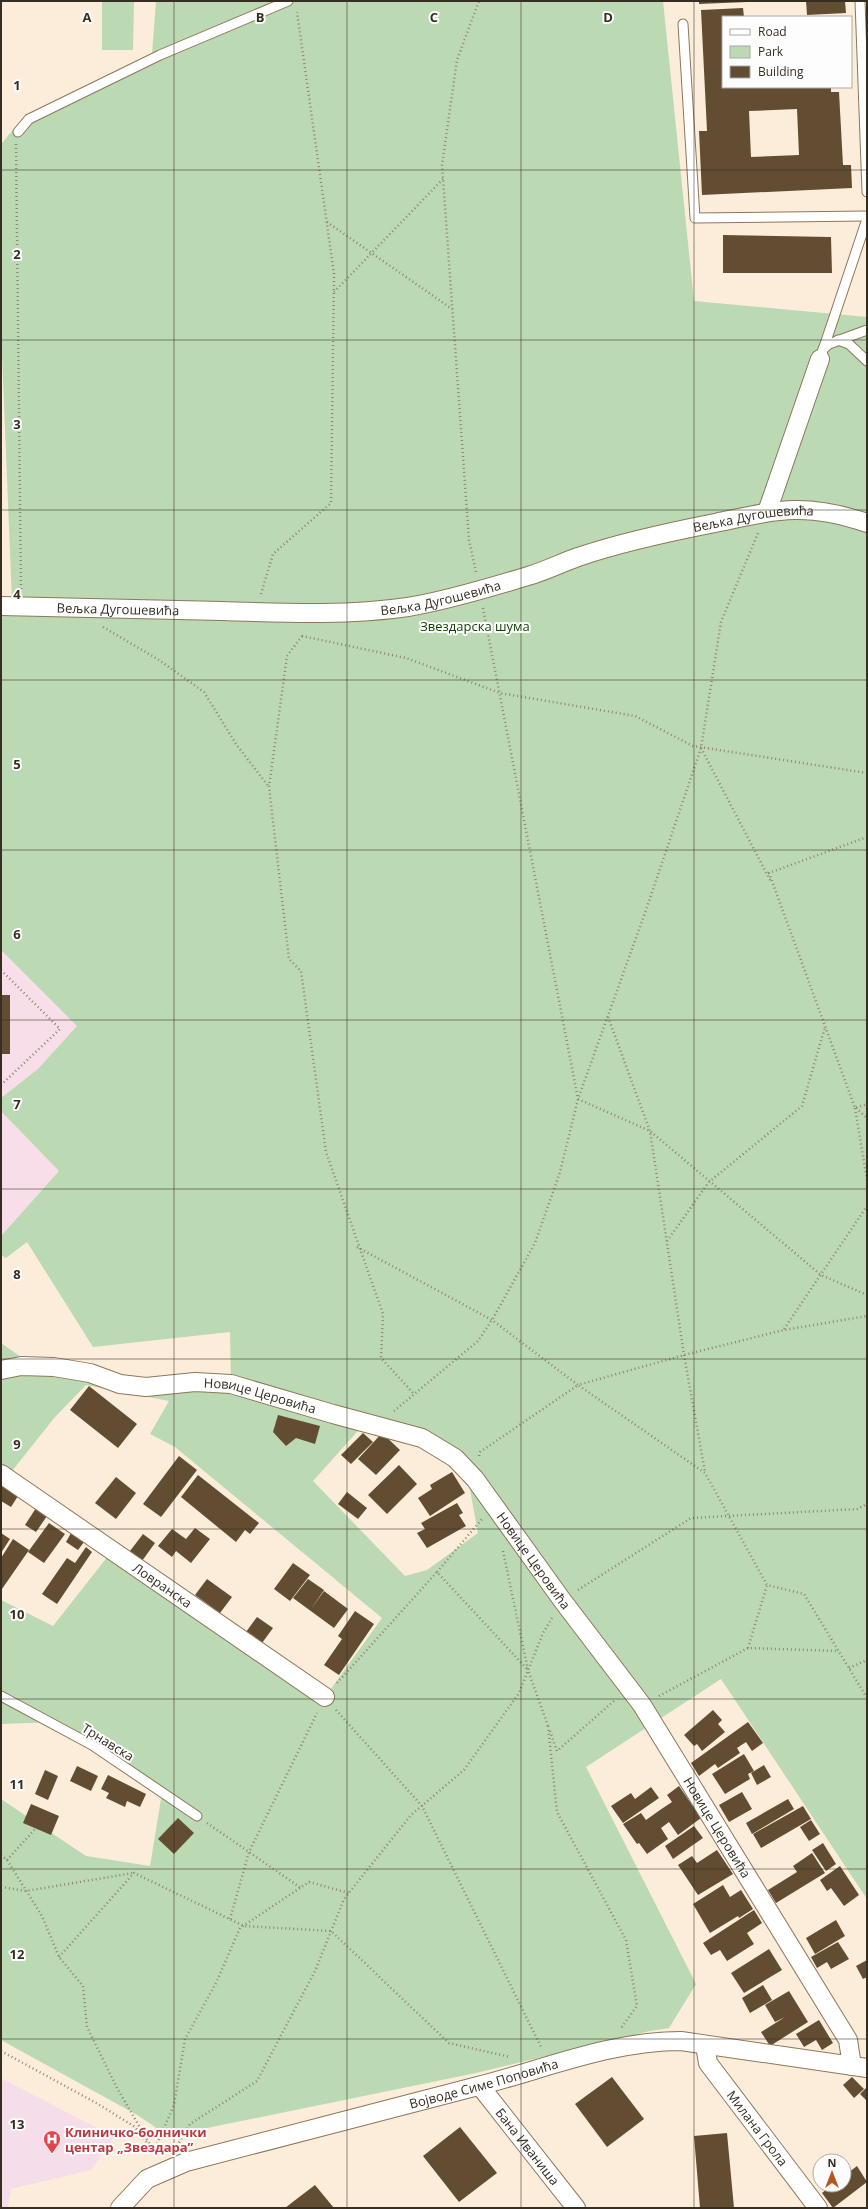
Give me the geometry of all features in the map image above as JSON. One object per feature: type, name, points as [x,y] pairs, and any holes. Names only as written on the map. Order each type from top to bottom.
[{"type":"street","points":[[767,512],[821,354]]},
{"type":"street","name":"Вељка Дугошевића","points":[[1,606],[302,613],[410,607],[530,576],[578,557],[623,544],[767,512],[793,509],[816,510],[844,515],[867,523]]},
{"type":"street","name":"Новице Церовића","points":[[1,1370],[34,1366],[69,1369],[90,1373],[120,1384],[146,1387],[195,1382],[231,1384],[432,1442],[455,1458],[475,1478],[493,1506],[562,1600],[642,1705],[848,2040],[859,2067]]},
{"type":"street","name":"Ловранска","points":[[1,1474],[325,1697]]},
{"type":"street","name":"Војводе Симе Поповића","points":[[120,2208],[147,2179],[186,2162],[480,2086],[605,2050],[654,2041],[681,2041],[859,2067]]},
{"type":"street","name":"Милана Грола","points":[[705,2045],[708,2063],[818,2208]]},
{"type":"street","name":"Бана Иваниша","points":[[480,2086],[576,2208]]},
{"type":"lane","points":[[18,132],[29,119],[146,62],[288,1]]},
{"type":"lane","points":[[860,1],[867,192]]},
{"type":"lane","points":[[683,24],[695,218],[867,217],[821,354]]},
{"type":"lane","points":[[821,354],[838,340],[867,330]]},
{"type":"lane","points":[[838,340],[849,344],[867,361]]},
{"type":"lane","name":"Трнавска","points":[[1,1696],[92,1745],[197,1816]]},
{"type":"path","points":[[479,1],[457,60],[442,165],[469,540],[480,590],[578,1099]]},
{"type":"path","points":[[256,612],[273,554],[332,503],[334,274],[296,8]]},
{"type":"path","points":[[18,132],[15,149],[21,607]]},
{"type":"path","points":[[334,292],[443,179]]},
{"type":"path","points":[[327,222],[453,310]]},
{"type":"path","points":[[377,1425],[478,1341],[492,1320],[535,1242],[560,1172],[578,1099],[701,748],[721,622],[767,512]]},
{"type":"path","points":[[90,608],[104,629],[159,660],[204,692],[236,744],[269,787]]},
{"type":"path","points":[[302,613],[302,636],[287,656],[269,787],[289,959],[301,971],[326,1152],[383,1314],[381,1358],[414,1394]]},
{"type":"path","points":[[302,636],[406,658],[500,693],[635,716],[692,746],[867,773]]},
{"type":"path","points":[[701,748],[775,889]]},
{"type":"path","points":[[867,837],[769,873],[855,1108],[867,1180]]},
{"type":"path","points":[[1,970],[60,1028],[1,1085]]},
{"type":"path","points":[[608,1017],[650,1131],[684,1355],[705,1472],[767,1585],[748,1648]]},
{"type":"path","points":[[667,1242],[709,1182],[802,1106],[825,1026]]},
{"type":"path","points":[[578,1099],[650,1131],[821,1275],[867,1295]]},
{"type":"path","points":[[855,1108],[867,1104]]},
{"type":"path","points":[[855,1108],[867,1118]]},
{"type":"path","points":[[784,1330],[867,1206]]},
{"type":"path","points":[[359,1248],[492,1320],[578,1386],[705,1472]]},
{"type":"path","points":[[475,1478],[480,1452],[578,1386],[684,1355],[784,1330],[867,1316]]},
{"type":"path","points":[[176,2148],[190,2124],[257,2080],[315,1971],[344,1899],[411,1815],[464,1770],[519,1693],[543,1633],[562,1600],[690,1518],[856,1509],[867,1504]]},
{"type":"path","points":[[230,1919],[249,1852],[325,1697],[437,1572],[493,1506]]},
{"type":"path","points":[[501,1543],[528,1670],[557,1751],[629,1688]]},
{"type":"path","points":[[437,1572],[528,1670]]},
{"type":"path","points":[[767,1585],[804,1594],[867,1698]]},
{"type":"path","points":[[642,1705],[748,1648],[839,1651]]},
{"type":"path","points":[[849,1668],[867,1660]]},
{"type":"path","points":[[325,1697],[422,1806],[551,2066]]},
{"type":"path","points":[[548,1726],[557,1812],[626,1940],[637,2006],[605,2050]]},
{"type":"path","points":[[197,1816],[301,1888]]},
{"type":"path","points":[[7,1860],[36,1828]]},
{"type":"path","points":[[1,1855],[7,1860],[42,1916],[59,1957],[83,1986],[87,2027],[117,2088],[154,2151],[161,2172]]},
{"type":"path","points":[[59,1957],[134,1873]]},
{"type":"path","points":[[1,1887],[26,1891],[134,1873],[244,1926],[331,1931],[449,2044],[512,2057]]},
{"type":"path","points":[[154,2151],[174,2105],[185,2039],[216,1983],[240,1928],[309,1882],[349,1893]]},
{"type":"path","points":[[1,2051],[98,2104],[135,2127],[154,2151]]},
{"type":"shaded area","points":[[1,862],[113,986],[59,1171],[1,1236]]},
{"type":"shaded area","name":"Клиничко-болнички центар „Звездара”","points":[[1,2078],[114,2137],[91,2170],[11,2189],[8,2208],[1,2208]]},
{"type":"green space","points":[[102,1],[134,1],[133,50],[102,50]]},
{"type":"green space","name":"Звездарска шума","points":[[156,1],[663,1],[694,301],[867,317],[867,1899],[721,1679],[586,1767],[696,1984],[669,2028],[650,2031],[476,2073],[168,2136],[139,2116],[1,2040],[1,1799],[86,1856],[150,1866],[162,1793],[57,1722],[1,1724],[1,1600],[53,1626],[112,1551],[1,1474],[1,1343],[34,1366],[132,1386],[231,1383],[230,1332],[93,1347],[27,1242],[6,1258],[1,1255],[1,1236],[59,1171],[1,1111],[1,1098],[38,1069],[77,1026],[1,950],[1,606],[12,602],[1,329],[1,144],[23,118],[152,54]],"holes":[[[86,1385],[169,1401],[150,1434],[175,1447],[382,1618],[325,1697],[8,1476],[55,1417]],[[365,1423],[455,1458],[466,1468],[478,1533],[427,1570],[405,1576],[313,1481]]]},
{"type":"building","points":[[699,1],[747,1],[747,2],[699,4]]},
{"type":"building","points":[[806,1],[845,1],[846,13],[807,15]]},
{"type":"building","points":[[743,8],[744,16],[722,16],[722,88],[831,88],[831,92],[839,92],[843,165],[851,165],[852,188],[702,195],[699,131],[707,131],[701,10]],"holes":[[[797,109],[799,155],[751,157],[749,111]]]},
{"type":"building","points":[[723,235],[831,237],[832,273],[723,273]]},
{"type":"building","points":[[1,995],[10,995],[10,1054],[1,1054]]},
{"type":"building","points":[[89,1386],[137,1424],[118,1448],[70,1410]]},
{"type":"building","points":[[278,1415],[320,1426],[315,1444],[296,1438],[286,1446],[273,1432]]},
{"type":"building","points":[[363,1433],[373,1442],[351,1464],[341,1455]]},
{"type":"building","points":[[382,1433],[400,1450],[376,1475],[358,1459]]},
{"type":"building","points":[[179,1456],[197,1470],[161,1517],[143,1504]]},
{"type":"building","points":[[399,1465],[417,1484],[387,1514],[368,1495]]},
{"type":"building","points":[[452,1472],[465,1493],[430,1516],[418,1498],[432,1489],[430,1485]]},
{"type":"building","points":[[198,1475],[259,1523],[250,1534],[245,1530],[236,1542],[181,1497]]},
{"type":"building","points":[[116,1477],[136,1493],[116,1519],[95,1503]]},
{"type":"building","points":[[1,1485],[18,1496],[11,1507],[1,1501]]},
{"type":"building","points":[[347,1492],[367,1508],[358,1519],[338,1504]]},
{"type":"building","points":[[457,1503],[463,1513],[459,1515],[466,1526],[427,1548],[417,1533],[425,1529],[421,1523]]},
{"type":"building","points":[[36,1508],[47,1516],[36,1532],[25,1525]]},
{"type":"building","points":[[49,1523],[65,1534],[44,1563],[28,1552]]},
{"type":"building","points":[[195,1528],[210,1539],[191,1563],[176,1551],[172,1557],[158,1546],[172,1529],[186,1539]]},
{"type":"building","points":[[1,1533],[10,1539],[1,1553]]},
{"type":"building","points":[[71,1533],[84,1542],[78,1550],[66,1542]]},
{"type":"building","points":[[143,1534],[155,1543],[142,1561],[130,1551]]},
{"type":"building","points":[[13,1539],[29,1550],[2,1589],[1,1558]]},
{"type":"building","points":[[86,1547],[92,1552],[57,1604],[42,1594],[67,1558],[75,1563]]},
{"type":"building","points":[[293,1563],[310,1575],[290,1601],[274,1589]]},
{"type":"building","points":[[207,1579],[232,1597],[220,1613],[195,1595]]},
{"type":"building","points":[[308,1579],[324,1590],[311,1609],[324,1591],[348,1609],[334,1628],[293,1598]]},
{"type":"building","points":[[355,1611],[374,1624],[339,1675],[324,1665],[342,1639],[338,1636]]},
{"type":"building","points":[[257,1617],[273,1628],[262,1643],[246,1632]]},
{"type":"building","points":[[713,1710],[722,1720],[718,1724],[725,1732],[702,1751],[697,1744],[694,1746],[684,1735]]},
{"type":"building","points":[[748,1722],[763,1743],[752,1751],[746,1742],[737,1748],[740,1753],[718,1768],[715,1764],[699,1776],[691,1763]]},
{"type":"building","points":[[744,1754],[754,1771],[748,1774],[750,1779],[725,1794],[712,1774]]},
{"type":"building","points":[[764,1765],[771,1777],[757,1785],[751,1773]]},
{"type":"building","points":[[77,1766],[98,1776],[91,1791],[70,1781]]},
{"type":"building","points":[[45,1770],[58,1776],[48,1800],[35,1794]]},
{"type":"building","points":[[108,1775],[146,1794],[140,1807],[127,1801],[125,1807],[106,1798],[109,1793],[101,1789]]},
{"type":"building","points":[[679,1786],[701,1818],[678,1835],[669,1822],[661,1828],[668,1839],[647,1854],[639,1843],[637,1844],[623,1824],[641,1813],[646,1820],[672,1802],[667,1795]]},
{"type":"building","points":[[651,1787],[659,1798],[623,1823],[611,1806],[631,1793],[635,1799]]},
{"type":"building","points":[[742,1792],[752,1809],[729,1822],[719,1805]]},
{"type":"building","points":[[788,1799],[794,1809],[752,1834],[746,1823]]},
{"type":"building","points":[[31,1804],[59,1816],[51,1835],[23,1823]]},
{"type":"building","points":[[803,1806],[811,1819],[761,1848],[753,1834]]},
{"type":"building","points":[[178,1818],[194,1833],[174,1854],[158,1839]]},
{"type":"building","points":[[811,1820],[820,1834],[809,1841],[800,1827]]},
{"type":"building","points":[[694,1826],[703,1838],[673,1859],[665,1846]]},
{"type":"building","points":[[823,1843],[836,1864],[826,1871],[812,1850]]},
{"type":"building","points":[[717,1850],[733,1874],[698,1895],[678,1865],[692,1856],[697,1863]]},
{"type":"building","points":[[812,1853],[825,1873],[776,1903],[768,1890],[797,1872],[793,1866]]},
{"type":"building","points":[[840,1866],[859,1895],[844,1906],[831,1888],[827,1891],[820,1880]]},
{"type":"building","points":[[723,1885],[730,1897],[741,1890],[753,1909],[710,1933],[693,1904]]},
{"type":"building","points":[[754,1910],[762,1923],[747,1933],[754,1944],[727,1961],[720,1950],[711,1955],[703,1943]]},
{"type":"building","points":[[836,1920],[845,1936],[815,1954],[806,1938]]},
{"type":"building","points":[[838,1942],[849,1959],[831,1969],[827,1962],[817,1968],[811,1957]]},
{"type":"building","points":[[769,1949],[782,1970],[744,1993],[731,1973]]},
{"type":"building","points":[[867,1960],[867,1977],[863,1979],[856,1966]]},
{"type":"building","points":[[763,1985],[772,2000],[750,2013],[742,1998]]},
{"type":"building","points":[[789,1991],[808,2022],[770,2046],[761,2032],[785,2017],[775,2022],[765,2005]]},
{"type":"building","points":[[819,2020],[833,2043],[822,2050],[816,2040],[804,2047],[796,2034]]},
{"type":"building","points":[[612,2077],[644,2119],[607,2147],[575,2104]]},
{"type":"building","points":[[852,2077],[864,2089],[854,2098],[843,2085]]},
{"type":"building","points":[[867,2087],[867,2101],[860,2094]]},
{"type":"building","points":[[460,2127],[497,2173],[459,2202],[423,2156]]},
{"type":"building","points":[[727,2133],[734,2208],[700,2208],[694,2136]]},
{"type":"building","points":[[857,2166],[867,2182],[833,2208],[822,2193],[852,2193],[852,2170]]},
{"type":"building","points":[[315,2185],[334,2208],[285,2208],[294,2201]]},
{"type":"place","name":"Клиничко-болнички центар „Звездара”","points":[[52,2154]]}]
